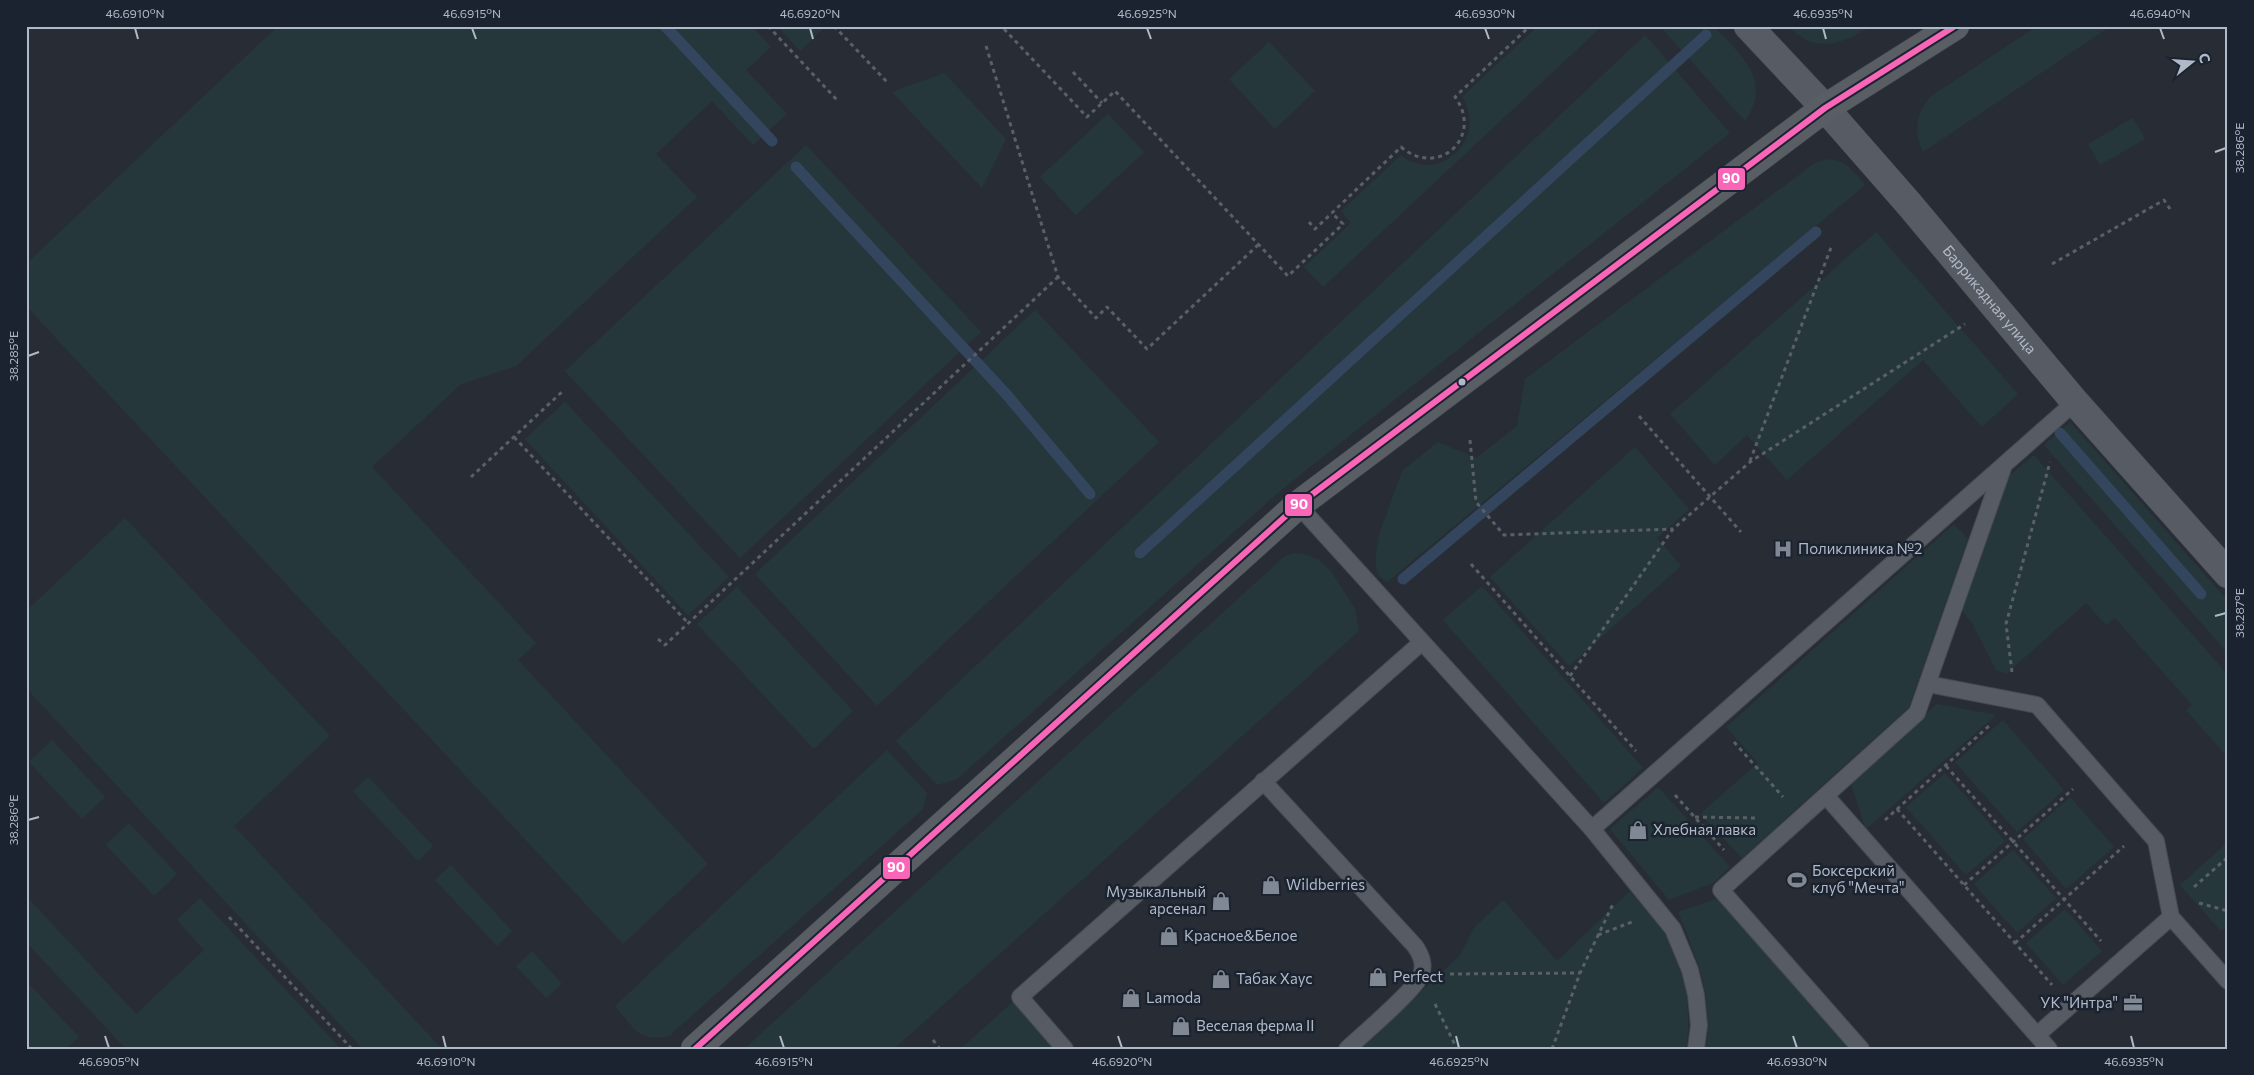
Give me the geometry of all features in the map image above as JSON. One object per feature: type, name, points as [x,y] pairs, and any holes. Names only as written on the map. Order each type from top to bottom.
[{"type":"main road","points":[[695,1049],[1298,505],[1825,108],[1955,26]]},
{"type":"street","name":"Баррикадная улица","points":[[1748,26],[1825,108],[1909,204],[2075,402],[2228,574]]},
{"type":"lane","points":[[1592,829],[2075,402]]},
{"type":"lane","points":[[1861,1049],[1721,890],[1917,713],[2004,465]]},
{"type":"lane","points":[[1298,505],[1592,829],[1674,929],[1682,948],[1696,995],[1699,1025],[1696,1049]]},
{"type":"lane","points":[[1065,1049],[1020,997],[1422,642]]},
{"type":"lane","points":[[1928,684],[2037,706],[2156,841],[2174,899],[2171,916],[2037,1035]]},
{"type":"lane","points":[[1263,781],[1415,946],[1422,960],[1421,974],[1410,989],[1346,1049]]},
{"type":"lane","points":[[1826,796],[2049,1049]]},
{"type":"lane","points":[[2171,916],[2228,981]]},
{"type":"path","points":[[768,26],[838,101]]},
{"type":"path","points":[[834,26],[888,83]]},
{"type":"path","points":[[1309,222],[1315,229],[1402,148],[1410,154],[1424,159],[1439,157],[1452,150],[1461,139],[1465,124],[1463,109],[1455,97],[1530,26]]},
{"type":"path","points":[[1004,29],[1087,117],[1116,91],[1288,276],[1342,224],[1332,213]]},
{"type":"path","points":[[986,46],[1058,277],[1096,318],[1107,307],[1147,349],[1259,244]]},
{"type":"path","points":[[1073,72],[1102,103]]},
{"type":"path","points":[[2052,264],[2164,200],[2170,208]]},
{"type":"path","points":[[1750,462],[1832,245]]},
{"type":"path","points":[[658,638],[664,646],[1058,277]]},
{"type":"path","points":[[1570,676],[1673,529],[1750,462],[1965,324]]},
{"type":"path","points":[[471,477],[564,390]]},
{"type":"path","points":[[1639,416],[1741,532]]},
{"type":"path","points":[[514,437],[688,623]]},
{"type":"path","points":[[1470,440],[1476,502],[1504,535],[1673,529]]},
{"type":"path","points":[[1864,839],[2015,702],[2006,624],[2051,462]]},
{"type":"path","points":[[1471,564],[1742,871]]},
{"type":"path","points":[[1715,720],[1802,818]]},
{"type":"path","points":[[1946,766],[2103,943]]},
{"type":"path","points":[[1964,885],[2094,770]]},
{"type":"path","points":[[1897,809],[2054,987]]},
{"type":"path","points":[[1695,817],[1802,818]]},
{"type":"path","points":[[2015,943],[2145,828]]},
{"type":"path","points":[[2174,899],[2228,857]]},
{"type":"path","points":[[1552,1049],[1580,973],[1628,872]]},
{"type":"path","points":[[2174,899],[2228,911]]},
{"type":"path","points":[[229,917],[352,1049]]},
{"type":"path","points":[[1457,1049],[1421,974],[1580,973]]},
{"type":"path","points":[[933,1040],[940,1049]]},
{"type":"shaded area","points":[[278,26],[752,26],[771,47],[746,70],[787,114],[753,145],[712,101],[656,154],[697,197],[516,366],[461,384],[372,467],[536,643],[518,660],[708,864],[623,944],[26,306],[26,264]]},
{"type":"shaded area","points":[[777,26],[819,26],[822,30],[800,51]]},
{"type":"shaded area","points":[[1538,26],[1602,26],[1323,287],[1304,267],[1351,223],[1341,211],[1401,155],[1416,163],[1430,165],[1444,161],[1456,153],[1465,142],[1469,128],[1469,113],[1462,97]]},
{"type":"shaded area","points":[[1660,26],[1713,26],[1742,57],[1750,69],[1756,93],[1753,107],[1745,121]]},
{"type":"shaded area","points":[[1788,26],[1872,26],[1850,38],[1829,44],[1809,41],[1798,35]]},
{"type":"shaded area","points":[[2038,26],[2111,26],[1923,152],[1917,130],[1919,116],[1931,96]]},
{"type":"shaded area","points":[[1645,35],[1730,133],[1280,491],[957,779],[937,785],[896,741]]},
{"type":"shaded area","points":[[1269,42],[1315,91],[1275,129],[1229,79]]},
{"type":"shaded area","points":[[944,73],[1006,139],[982,188],[892,92]]},
{"type":"shaded area","points":[[1108,114],[1144,152],[1076,215],[1040,177]]},
{"type":"shaded area","points":[[2133,118],[2145,139],[2100,165],[2088,144]]},
{"type":"shaded area","points":[[806,145],[981,332],[740,558],[565,371]]},
{"type":"shaded area","points":[[1828,159],[1845,164],[1865,185],[1387,582],[1380,577],[1376,569],[1379,535],[1402,471],[1438,442],[1476,458],[1517,426],[1525,379],[1815,163]]},
{"type":"shaded area","points":[[1876,232],[2018,394],[1982,427],[1923,360],[1787,480],[1747,435],[1715,465],[1670,414]]},
{"type":"shaded area","points":[[1035,310],[1159,442],[877,706],[755,574]]},
{"type":"shaded area","points":[[565,402],[729,577],[688,615],[525,439]]},
{"type":"shaded area","points":[[2070,422],[2228,601],[2228,653],[2044,445]]},
{"type":"shaded area","points":[[1635,447],[1689,509],[1657,538],[1681,566],[1569,666],[1490,577]]},
{"type":"shaded area","points":[[2034,455],[2228,675],[2228,758],[2186,710],[2192,705],[2115,618],[2106,625],[2086,603],[2006,674],[1996,670],[1972,623],[1960,608],[2004,480]]},
{"type":"shaded area","points":[[125,518],[330,736],[234,826],[442,1049],[363,1049],[26,688],[26,611]]},
{"type":"shaded area","points":[[1954,524],[1968,539],[1909,707],[1742,858],[1700,814],[1758,763],[1726,727]]},
{"type":"shaded area","points":[[1295,553],[1318,559],[1331,571],[1355,609],[1359,631],[894,1049],[744,1049],[1285,556]]},
{"type":"shaded area","points":[[1482,586],[1643,768],[1604,803],[1443,620]]},
{"type":"shaded area","points":[[737,587],[853,711],[814,749],[697,624]]},
{"type":"shaded area","points":[[1937,704],[1996,715],[1866,829],[1851,784]]},
{"type":"shaded area","points":[[2003,720],[2064,790],[2017,832],[1955,762]]},
{"type":"shaded area","points":[[52,740],[105,797],[82,819],[29,762]]},
{"type":"shaded area","points":[[887,750],[927,793],[923,809],[669,1036],[650,1037],[637,1032],[615,1006]]},
{"type":"shaded area","points":[[1945,773],[2005,841],[1966,875],[1906,807]]},
{"type":"shaded area","points":[[368,777],[433,846],[418,861],[353,791]]},
{"type":"shaded area","points":[[1658,787],[1730,867],[1713,883],[1669,900],[1610,829]]},
{"type":"shaded area","points":[[2070,797],[2114,847],[2066,889],[2023,839]]},
{"type":"shaded area","points":[[129,823],[177,874],[154,896],[106,845]]},
{"type":"shaded area","points":[[2228,842],[2228,926],[2221,931],[2180,885]]},
{"type":"shaded area","points":[[2013,850],[2056,898],[2017,933],[1974,884]]},
{"type":"shaded area","points":[[451,865],[512,931],[497,946],[435,880]]},
{"type":"shaded area","points":[[1630,891],[1664,933],[1678,959],[1687,1004],[1688,1034],[1686,1049],[1360,1049],[1460,955],[1474,928],[1503,900],[1557,961]]},
{"type":"shaded area","points":[[26,896],[136,1014],[204,950],[177,920],[200,898],[341,1049],[126,1049],[26,942]]},
{"type":"shaded area","points":[[1719,898],[1851,1049],[1706,1049],[1707,1011],[1702,978],[1692,946],[1678,912]]},
{"type":"shaded area","points":[[2065,909],[2102,951],[2063,985],[2026,943]]},
{"type":"shaded area","points":[[532,951],[562,984],[546,998],[516,966]]},
{"type":"shaded area","points":[[29,984],[79,1037],[66,1049],[30,1049],[26,1045],[26,987]]},
{"type":"shaded area","points":[[1014,1001],[1056,1049],[960,1049]]},
{"type":"waterway","points":[[665,26],[772,141]]},
{"type":"waterway","points":[[1140,553],[1706,35]]},
{"type":"waterway","points":[[796,167],[1007,395],[1090,494]]},
{"type":"waterway","points":[[1403,579],[1816,232]]},
{"type":"waterway","points":[[2060,433],[2201,594]]},
{"type":"transit line","name":"90","points":[[695,1049],[1298,505],[1825,108],[1955,26]]},
{"type":"place","name":"Поликлиника №2","points":[[1783,549]]},
{"type":"place","name":"Хлебная лавка","points":[[1638,830]]},
{"type":"place","name":"Боксерский клуб \"Мечта\"","points":[[1797,880]]},
{"type":"place","name":"Wildberries","points":[[1271,885]]},
{"type":"place","name":"Музыкальный арсенал","points":[[1221,901]]},
{"type":"place","name":"Красное&Белое","points":[[1169,936]]},
{"type":"place","name":"Perfect","points":[[1378,977]]},
{"type":"place","name":"Табак Хаус","points":[[1221,979]]},
{"type":"place","name":"Lamoda","points":[[1131,998]]},
{"type":"place","name":"УК \"Интра\"","points":[[2133,1003]]},
{"type":"place","name":"Веселая ферма II","points":[[1181,1026]]}]
